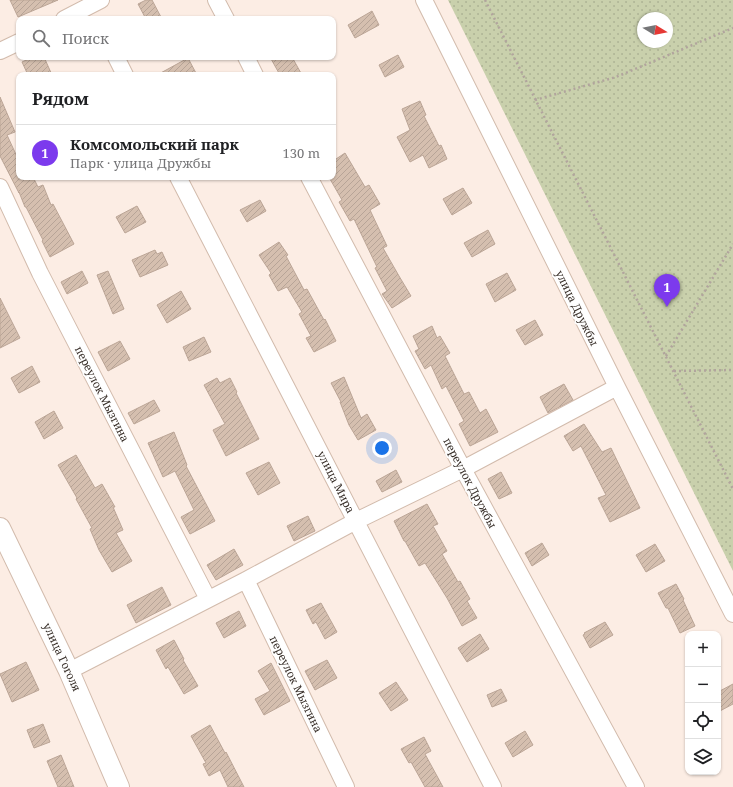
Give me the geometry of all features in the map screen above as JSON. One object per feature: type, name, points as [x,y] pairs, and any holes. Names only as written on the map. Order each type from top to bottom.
[{"type":"street","points":[[216,0],[224,16]]},
{"type":"street","name":"улица Дружбы","points":[[424,0],[617,387],[733,614]]},
{"type":"street","points":[[71,16],[94,6]]},
{"type":"street","points":[[0,51],[16,43]]},
{"type":"street","points":[[118,60],[124,72]]},
{"type":"street","points":[[248,60],[254,72]]},
{"type":"street","name":"улица Мира","points":[[180,180],[493,787]]},
{"type":"street","name":"переулок Дружбы","points":[[311,180],[463,469],[636,787]]},
{"type":"street","name":"переулок Мызгина","points":[[0,188],[40,273],[208,599]]},
{"type":"street","points":[[69,671],[246,580],[356,521],[463,469],[617,387]]},
{"type":"street","name":"улица Гоголя","points":[[0,528],[69,671],[118,787]]},
{"type":"street","name":"переулок Мызгина","points":[[246,580],[346,787]]},
{"type":"path","points":[[485,0],[733,488]]},
{"type":"path","points":[[535,100],[616,77],[733,28]]},
{"type":"path","points":[[666,356],[733,244]]},
{"type":"path","points":[[674,371],[733,370]]},
{"type":"green space","points":[[448,0],[733,0],[733,571]]},
{"type":"building","points":[[10,0],[58,0],[20,16],[18,16]]},
{"type":"building","points":[[146,0],[152,0],[160,16],[144,16],[138,4]]},
{"type":"building","points":[[372,11],[379,25],[355,38],[348,25]]},
{"type":"building","points":[[398,55],[404,67],[385,77],[379,65]]},
{"type":"building","points":[[26,60],[45,60],[51,72],[27,72],[22,62]]},
{"type":"building","points":[[184,60],[189,60],[195,72],[162,72]]},
{"type":"building","points":[[272,60],[294,60],[300,72],[278,72]]},
{"type":"building","points":[[0,97],[15,132],[7,135],[16,154],[16,180],[34,180],[38,187],[43,185],[51,205],[53,204],[74,244],[50,257],[42,241],[43,240],[0,156]]},
{"type":"building","points":[[420,101],[426,115],[424,116],[439,146],[441,145],[447,159],[429,168],[423,155],[410,162],[397,137],[410,130],[402,109]]},
{"type":"building","points":[[345,153],[365,187],[369,185],[380,204],[370,210],[387,246],[383,248],[411,296],[392,308],[382,294],[387,291],[375,268],[377,267],[354,219],[350,221],[339,202],[342,200],[331,180],[336,180],[336,159]]},
{"type":"building","points":[[463,188],[472,203],[452,215],[443,199]]},
{"type":"building","points":[[260,200],[266,211],[247,222],[240,210]]},
{"type":"building","points":[[137,206],[146,222],[125,233],[116,217]]},
{"type":"building","points":[[488,230],[495,244],[472,257],[464,243]]},
{"type":"building","points":[[279,242],[288,255],[286,256],[304,290],[307,289],[336,341],[314,352],[306,338],[311,336],[299,314],[302,312],[287,287],[278,291],[269,275],[271,273],[259,255]]},
{"type":"building","points":[[155,250],[157,254],[162,252],[168,265],[140,277],[132,260]]},
{"type":"building","points":[[82,271],[88,283],[67,294],[61,282]]},
{"type":"building","points":[[108,271],[124,309],[113,314],[97,275]]},
{"type":"building","points":[[507,273],[516,290],[495,302],[486,284]]},
{"type":"building","points":[[181,291],[191,309],[167,323],[157,305]]},
{"type":"building","points":[[0,298],[20,338],[0,348]]},
{"type":"building","points":[[535,320],[543,335],[525,345],[516,330]]},
{"type":"building","points":[[432,326],[437,338],[440,336],[450,353],[445,356],[464,394],[469,392],[480,413],[486,409],[498,432],[470,446],[459,424],[464,421],[446,386],[442,389],[431,365],[425,369],[415,351],[419,349],[413,336]]},
{"type":"building","points":[[204,337],[211,352],[189,361],[183,347]]},
{"type":"building","points":[[120,341],[130,359],[108,371],[98,352]]},
{"type":"building","points":[[32,366],[40,382],[19,393],[11,378]]},
{"type":"building","points":[[344,377],[361,418],[367,414],[376,430],[358,440],[349,425],[341,402],[331,383]]},
{"type":"building","points":[[217,378],[220,383],[230,378],[259,439],[226,456],[213,430],[225,424],[204,385]]},
{"type":"building","points":[[564,384],[573,400],[548,413],[540,397]]},
{"type":"building","points":[[154,400],[160,411],[134,424],[128,413]]},
{"type":"building","points":[[54,411],[63,428],[44,439],[35,422]]},
{"type":"building","points":[[584,424],[602,452],[611,448],[640,508],[610,522],[598,498],[606,495],[581,446],[573,451],[564,436]]},
{"type":"building","points":[[174,432],[187,465],[186,466],[215,521],[190,534],[181,517],[194,510],[175,471],[163,477],[148,443]]},
{"type":"building","points":[[76,455],[95,488],[102,484],[115,507],[113,507],[123,530],[116,533],[132,561],[112,572],[99,550],[90,529],[92,528],[76,499],[77,498],[58,465]]},
{"type":"building","points":[[269,462],[280,483],[258,495],[246,473]]},
{"type":"building","points":[[396,470],[402,482],[382,492],[376,481]]},
{"type":"building","points":[[501,472],[512,493],[499,499],[488,479]]},
{"type":"building","points":[[427,504],[438,524],[433,526],[447,551],[442,554],[458,582],[460,581],[470,599],[467,601],[477,618],[462,626],[447,598],[425,563],[419,566],[394,521]]},
{"type":"building","points":[[308,516],[315,531],[294,541],[287,526]]},
{"type":"building","points":[[542,543],[549,555],[532,566],[525,553]]},
{"type":"building","points":[[655,544],[665,561],[646,572],[636,555]]},
{"type":"building","points":[[234,549],[243,565],[216,580],[207,565]]},
{"type":"building","points":[[676,584],[695,626],[680,633],[668,608],[666,608],[658,593]]},
{"type":"building","points":[[162,587],[171,605],[136,623],[127,605]]},
{"type":"building","points":[[321,603],[337,632],[325,639],[316,622],[313,624],[306,610]]},
{"type":"building","points":[[239,611],[246,626],[224,638],[216,623]]},
{"type":"building","points":[[605,622],[613,635],[590,648],[583,635],[585,634],[584,633]]},
{"type":"building","points":[[480,634],[489,649],[467,662],[458,648]]},
{"type":"building","points":[[174,640],[184,659],[183,660],[198,686],[184,694],[168,667],[166,669],[156,650]]},
{"type":"building","points":[[327,660],[337,678],[315,690],[305,671]]},
{"type":"building","points":[[26,662],[39,690],[12,702],[0,674]]},
{"type":"building","points":[[271,663],[290,701],[264,715],[255,699],[270,691],[258,671]]},
{"type":"building","points":[[396,682],[408,700],[391,711],[379,693]]},
{"type":"building","points":[[733,684],[733,704],[721,710],[721,703],[721,690]]},
{"type":"building","points":[[501,689],[507,701],[492,707],[487,695]]},
{"type":"building","points":[[43,724],[50,742],[34,748],[27,730]]},
{"type":"building","points":[[210,725],[244,787],[228,787],[220,770],[209,776],[203,764],[206,763],[191,736]]},
{"type":"building","points":[[525,731],[533,745],[513,757],[505,743]]},
{"type":"building","points":[[424,737],[431,751],[425,754],[443,787],[425,787],[411,762],[409,763],[401,749]]},
{"type":"building","points":[[61,755],[74,787],[58,787],[47,761]]},
{"type":"place","name":"Комсомольский парк","points":[[667,307]]}]
